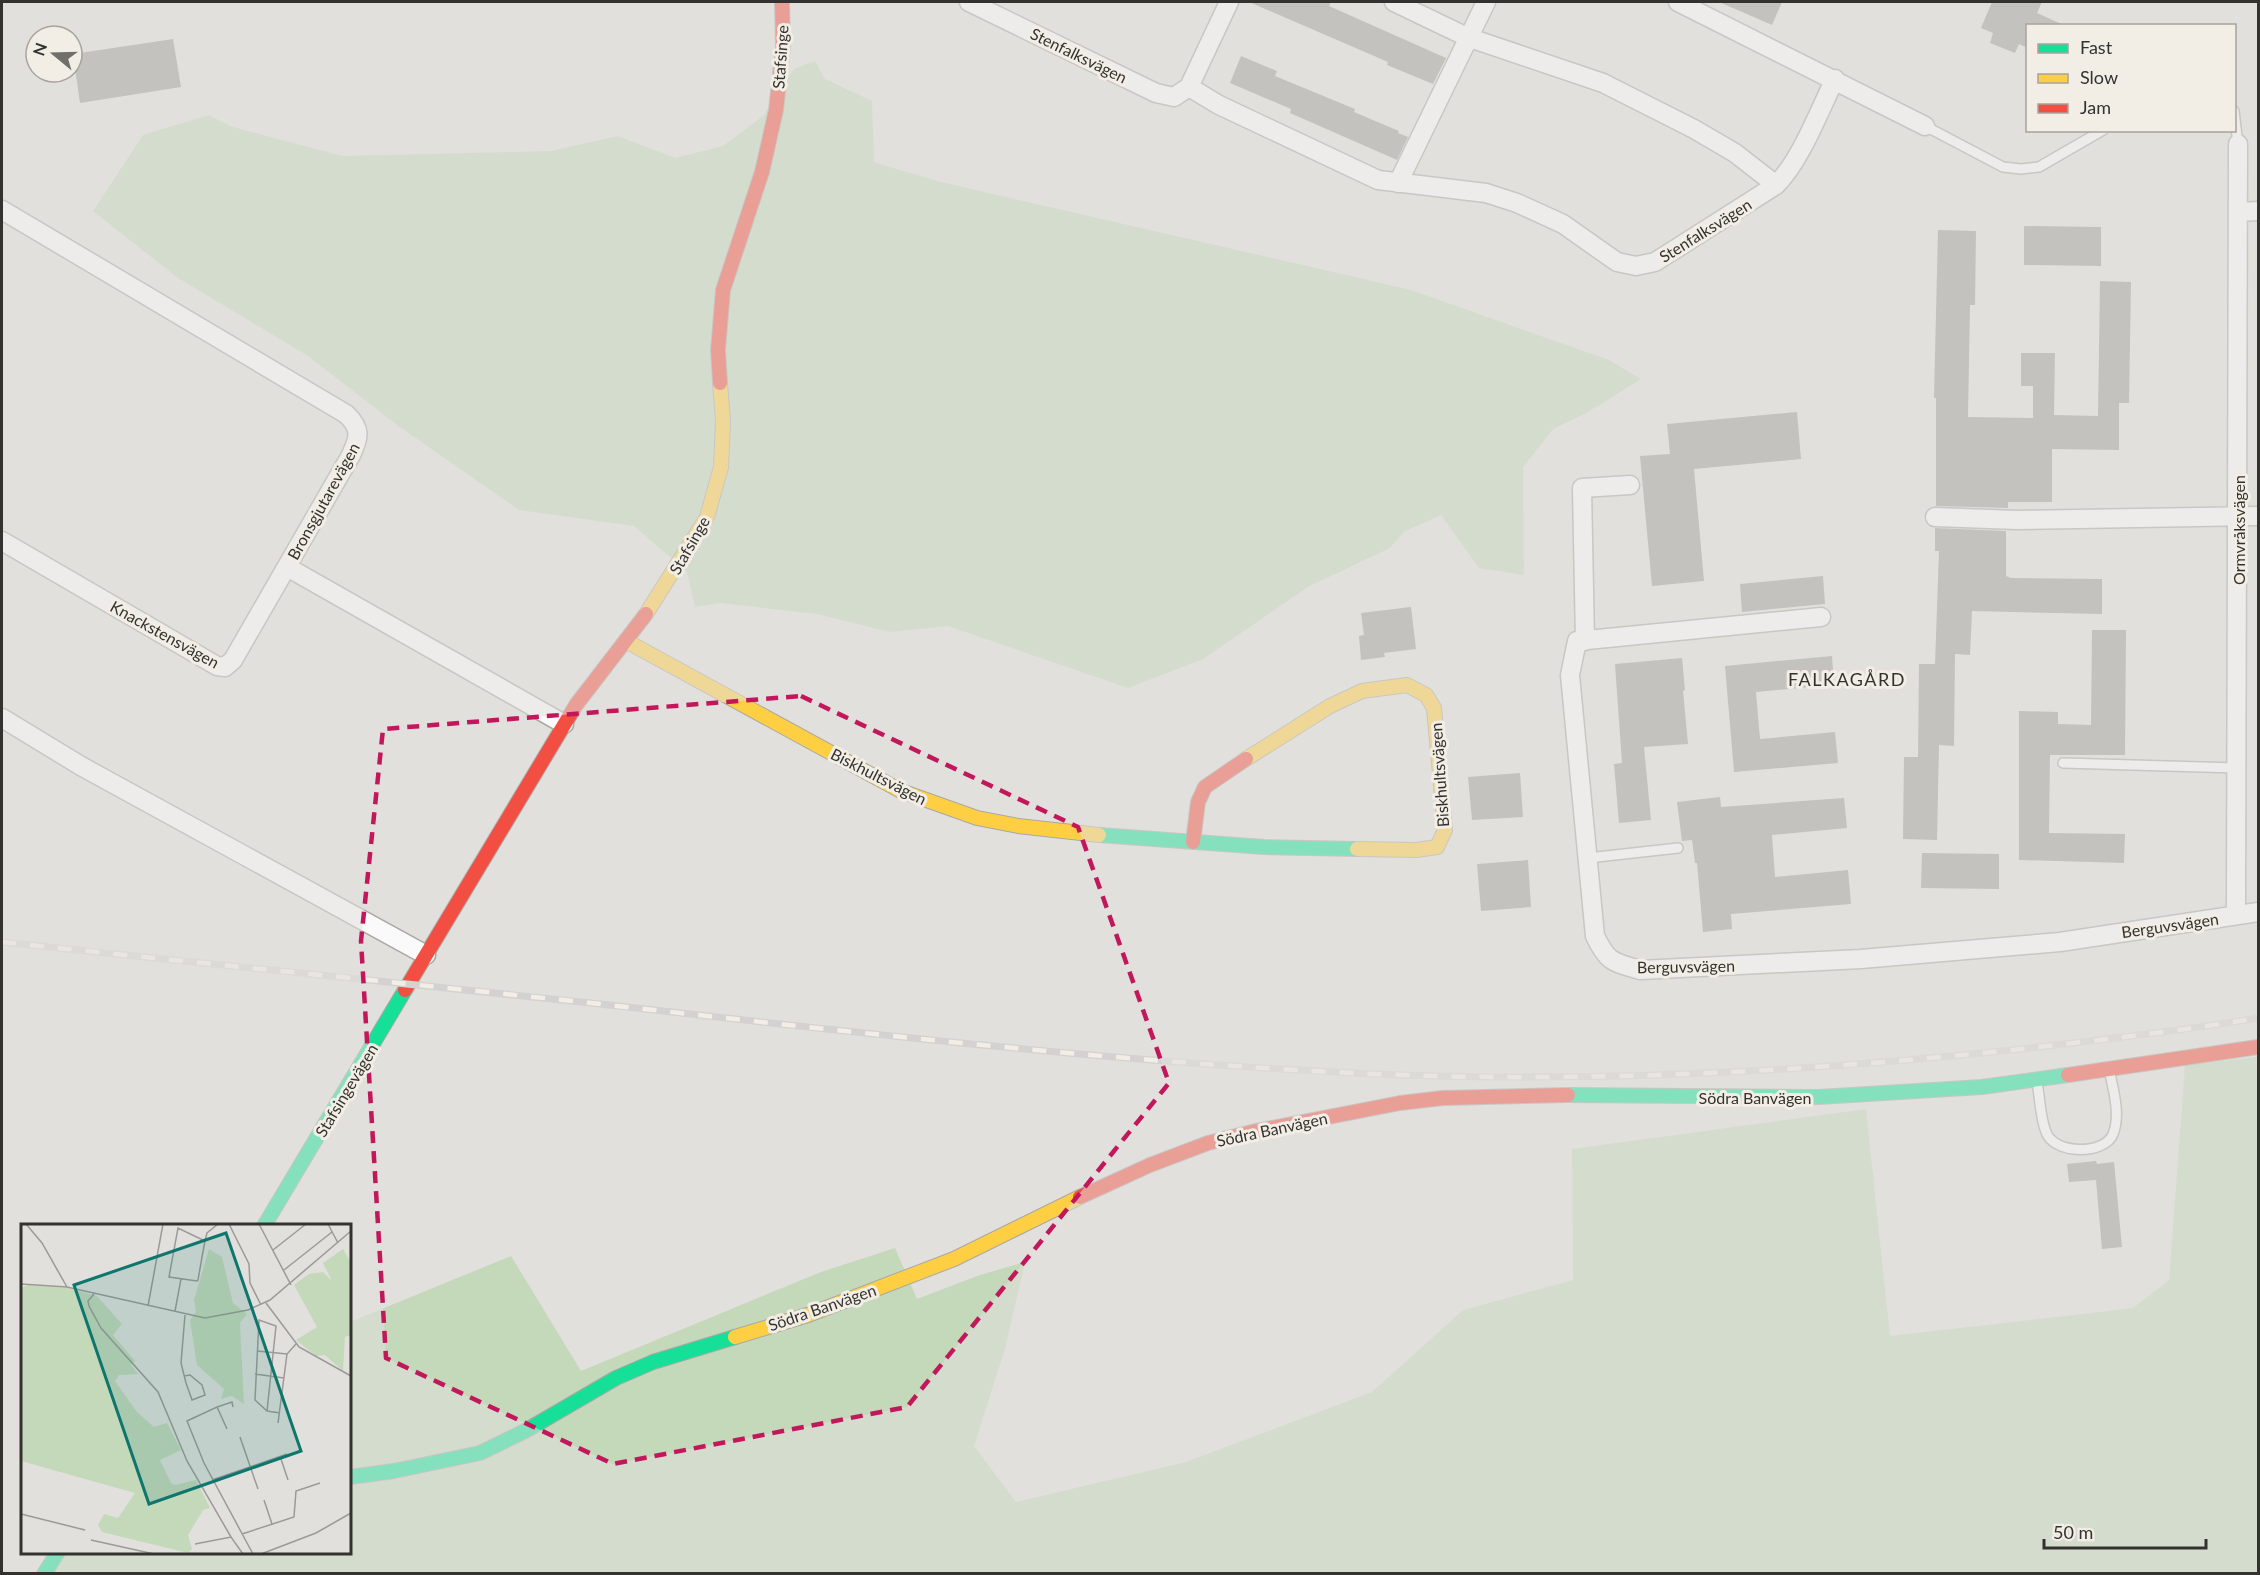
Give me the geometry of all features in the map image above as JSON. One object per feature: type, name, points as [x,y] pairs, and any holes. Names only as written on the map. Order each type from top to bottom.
[{"type":"street","name":"Stafsinge","points":[[426,955],[576,705],[654,604],[707,517],[721,466],[723,421],[718,350],[723,290],[762,172],[776,110],[783,46],[782,2]]},
{"type":"street","name":"Stenfalksvägen","points":[[969,2],[1156,93],[1174,97],[1189,87],[1219,105],[1378,180],[1486,193],[1517,203],[1563,224],[1617,262],[1636,266],[1655,262],[1776,185],[1786,175],[1835,79]]},
{"type":"street","points":[[1189,87],[1229,2]]},
{"type":"street","points":[[1394,2],[1467,37],[1603,84],[1735,153],[1776,185]]},
{"type":"street","points":[[1398,183],[1486,2]]},
{"type":"street","points":[[1678,2],[1925,126]]},
{"type":"street","name":"Ormvråksvägen","points":[[2236,915],[2238,144]]},
{"type":"street","points":[[2239,212],[2259,211]]},
{"type":"street","name":"Bronsgjutarevägen","points":[[5,219],[346,414],[354,422],[358,432],[357,442],[287,567],[564,724]]},
{"type":"street","points":[[1630,485],[1582,488],[1585,641],[1821,617]]},
{"type":"street","points":[[1935,517],[2017,520],[2259,516]]},
{"type":"street","name":"Knackstensvägen","points":[[2,542],[217,666],[225,667],[233,660],[287,567]]},
{"type":"street","name":"Biskhultsvägen","points":[[626,640],[901,791],[941,807],[976,818],[1018,826],[1193,842],[1264,847],[1416,850],[1437,846],[1445,830],[1434,708],[1426,695],[1407,685],[1362,691],[1330,706],[1222,774],[1205,788],[1198,802],[1193,842]]},
{"type":"street","name":"Berguvsvägen","points":[[1585,641],[1577,641],[1570,675],[1595,936],[1604,954],[1616,963],[1640,970],[1861,959],[2060,942],[2259,912]]},
{"type":"street","points":[[2,718],[81,766],[426,955]]},
{"type":"street","name":"Stafsingevägen","points":[[265,1224],[426,955]]},
{"type":"street","name":"Södra Banvägen","points":[[351,1477],[394,1472],[480,1453],[525,1431],[616,1378],[653,1362],[829,1307],[954,1258],[1150,1165],[1208,1143],[1256,1131],[1400,1103],[1443,1098],[1530,1095],[1819,1096],[1983,1087],[2259,1047]]},
{"type":"street","points":[[44,1574],[57,1554]]},
{"type":"lane","points":[[2236,122],[2238,144]]},
{"type":"lane","points":[[1925,126],[2003,167],[2021,169],[2039,167],[2100,132]]},
{"type":"lane","points":[[2063,763],[2237,768]]},
{"type":"lane","points":[[1588,858],[1678,848]]},
{"type":"lane","points":[[2037,1079],[2046,1134],[2056,1144],[2068,1149],[2084,1149],[2107,1142],[2113,1135],[2116,1121],[2115,1099],[2109,1070]]},
{"type":"highlighted area","points":[[801,696],[1078,827],[1169,1083],[907,1407],[613,1464],[386,1358],[361,941],[383,729]]},
{"type":"green space","points":[[815,61],[825,79],[872,101],[874,162],[937,181],[1411,290],[1609,360],[1641,379],[1588,412],[1553,429],[1523,467],[1524,575],[1479,568],[1441,515],[1404,532],[1390,548],[1308,587],[1203,659],[1128,688],[948,626],[890,632],[817,614],[720,603],[695,607],[687,572],[634,526],[519,510],[397,425],[308,356],[178,278],[93,211],[143,135],[209,115],[230,126],[342,156],[551,151],[618,136],[675,158],[723,146],[763,116],[794,69]]},
{"type":"green space","points":[[2258,1057],[2258,1573],[53,1574],[66,1554],[351,1554],[351,1322],[511,1256],[581,1371],[821,1272],[895,1248],[917,1299],[980,1275],[1025,1262],[1005,1349],[974,1446],[1016,1502],[1186,1462],[1372,1392],[1463,1310],[1573,1280],[1572,1149],[1866,1109],[1890,1336],[2133,1308],[2169,1280],[2185,1065]]},
{"type":"building","points":[[1249,2],[1331,2],[1329,6],[1446,58],[1433,84]]},
{"type":"building","points":[[1719,2],[1782,2],[1772,25]]},
{"type":"building","points":[[1992,2],[2042,2],[2037,13],[2062,24],[2026,24],[2026,47],[2019,44],[2015,53],[1990,43],[1993,33],[1981,28]]},
{"type":"building","points":[[173,39],[181,87],[80,103],[77,84],[84,84],[84,52]]},
{"type":"building","points":[[1241,56],[1277,71],[1275,76],[1355,109],[1354,112],[1408,137],[1397,160],[1290,113],[1291,109],[1230,83]]},
{"type":"building","points":[[2024,226],[2101,227],[2101,266],[2024,265]]},
{"type":"building","points":[[1938,230],[1976,231],[1975,305],[1970,305],[1968,417],[2033,418],[2033,386],[2021,386],[2021,353],[2055,353],[2054,415],[2098,416],[2100,281],[2131,282],[2129,403],[2119,403],[2119,450],[2052,449],[2052,502],[2008,502],[2008,508],[1936,506],[1936,398],[1934,398]]},
{"type":"building","points":[[1797,412],[1801,459],[1694,469],[1704,581],[1652,586],[1640,456],[1670,454],[1667,424]]},
{"type":"building","points":[[1935,528],[2006,531],[2006,576],[2011,578],[2102,579],[2102,614],[1972,611],[1970,655],[1955,654],[1954,746],[1939,745],[1937,840],[1903,839],[1904,757],[1918,757],[1919,664],[1935,664],[1939,551],[1935,551]]},
{"type":"building","points":[[1823,576],[1825,604],[1742,612],[1740,584]]},
{"type":"building","points":[[1411,607],[1416,649],[1384,653],[1385,657],[1361,660],[1359,636],[1364,635],[1361,613]]},
{"type":"building","points":[[2092,630],[2126,630],[2125,755],[2050,755],[2049,833],[2125,834],[2124,863],[2019,860],[2019,711],[2058,712],[2058,724],[2091,725]]},
{"type":"building","points":[[1832,656],[1834,685],[1756,692],[1760,739],[1835,732],[1838,763],[1734,772],[1725,666]]},
{"type":"building","points":[[1682,658],[1688,744],[1644,747],[1651,820],[1619,823],[1614,764],[1622,763],[1615,664]]},
{"type":"building","points":[[1520,773],[1523,817],[1472,820],[1468,777]]},
{"type":"building","points":[[1720,797],[1721,807],[1844,798],[1847,828],[1772,835],[1775,877],[1848,870],[1851,904],[1731,914],[1732,929],[1703,932],[1697,863],[1695,863],[1692,840],[1682,841],[1677,802]]},
{"type":"building","points":[[1922,853],[1999,854],[1999,889],[1921,888]]},
{"type":"building","points":[[1528,860],[1531,907],[1481,911],[1477,864]]},
{"type":"building","points":[[2096,1161],[2097,1164],[2114,1162],[2122,1247],[2102,1249],[2096,1180],[2069,1182],[2067,1164]]},
{"type":"railway","points":[[2,942],[981,1045],[1177,1062],[1373,1074],[1617,1076],[1698,1074],[1860,1064],[2021,1049],[2258,1018]]},
{"type":"traffic: fast","points":[[1099,835],[1264,847],[1357,849]]},
{"type":"traffic: fast","points":[[265,1224],[405,990]]},
{"type":"traffic: fast","points":[[1568,1095],[1819,1097],[1982,1087],[2068,1075]]},
{"type":"traffic: fast","points":[[351,1477],[394,1471],[480,1453],[525,1431],[616,1378],[653,1362],[735,1337]]},
{"type":"traffic: fast","points":[[44,1574],[57,1554]]},
{"type":"traffic: slow","points":[[646,614],[707,517],[721,467],[723,421],[720,383]]},
{"type":"traffic: slow","points":[[626,641],[901,791],[977,818],[1018,826],[1099,835]]},
{"type":"traffic: slow","points":[[1246,759],[1330,706],[1362,691],[1407,685],[1426,695],[1434,708],[1445,830],[1437,847],[1416,850],[1357,849]]},
{"type":"traffic: slow","points":[[735,1337],[808,1315],[954,1259],[1080,1197]]},
{"type":"traffic: jam","points":[[720,383],[718,350],[723,290],[762,172],[776,110],[783,46],[782,2]]},
{"type":"traffic: jam","points":[[405,990],[576,705],[646,614]]},
{"type":"traffic: jam","points":[[1193,842],[1198,802],[1205,787],[1246,759]]},
{"type":"traffic: jam","points":[[2068,1075],[2258,1047]]},
{"type":"traffic: jam","points":[[1080,1197],[1150,1165],[1208,1143],[1256,1131],[1400,1103],[1443,1098],[1568,1095]]},
{"type":"district","name":"FALKAGÅRD","points":[[1847,679]]}]
